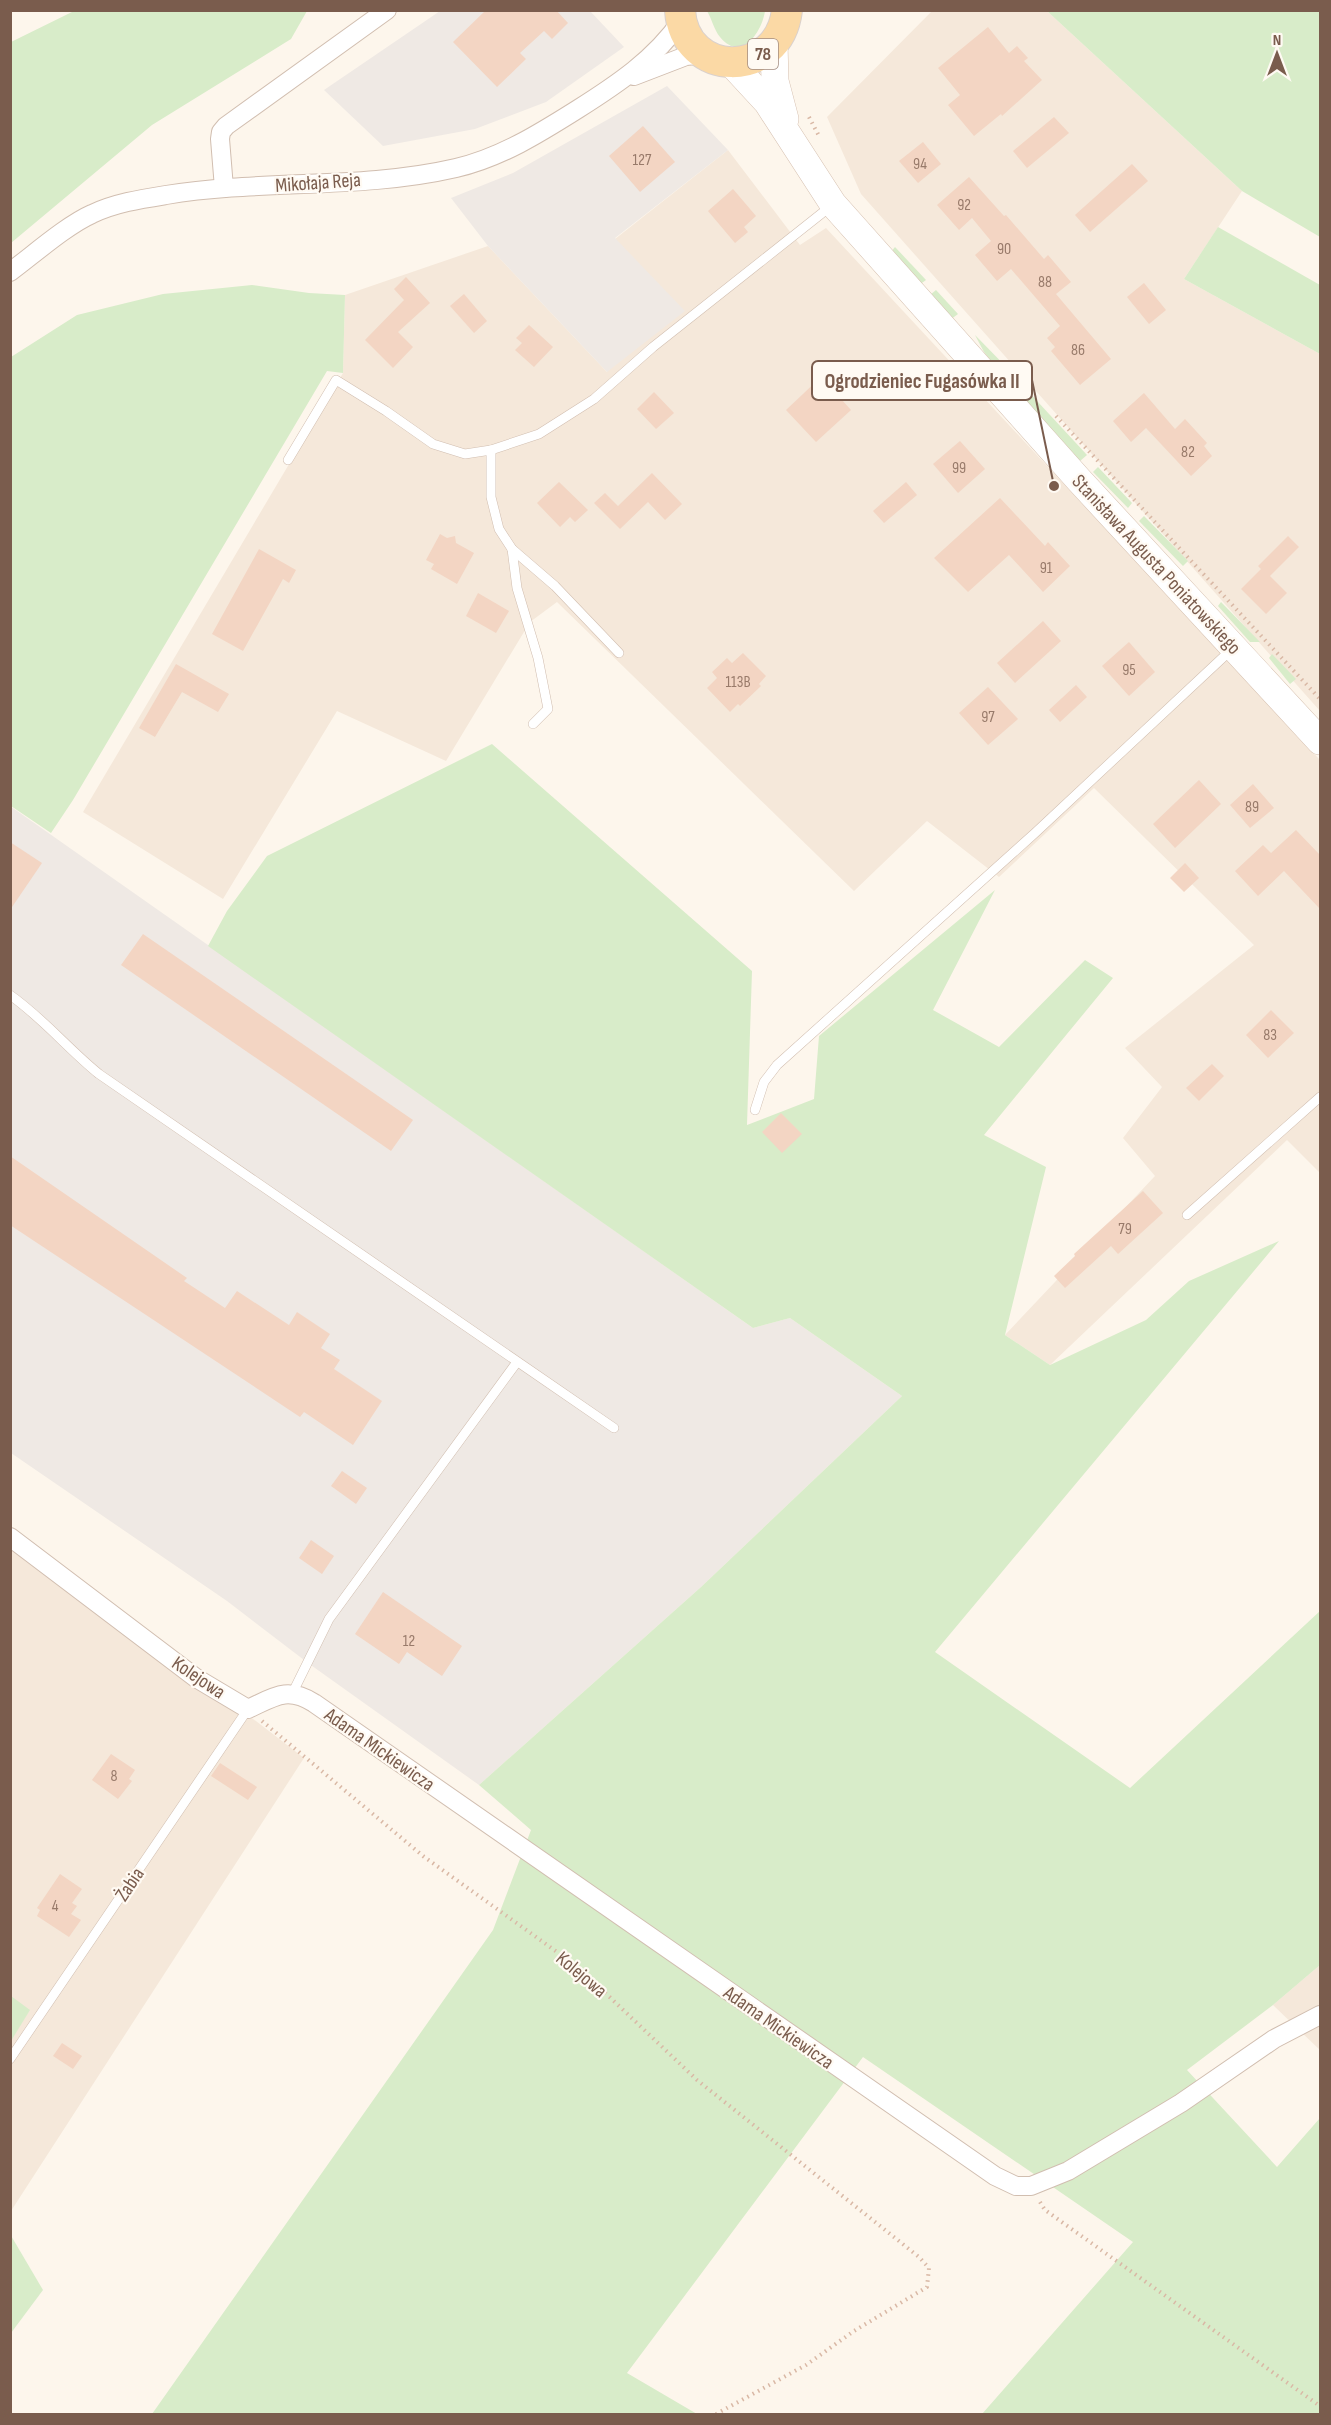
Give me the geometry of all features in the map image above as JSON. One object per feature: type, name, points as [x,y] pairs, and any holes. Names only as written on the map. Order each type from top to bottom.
[{"type":"main road","name":"78","points":[[718,58],[749,61],[765,53],[785,24],[787,10]]},
{"type":"main road","points":[[681,16],[688,37],[718,58]]},
{"type":"main road","name":"Stanisława Augusta Poniatowskiego","points":[[774,43],[775,81],[790,137]]},
{"type":"main road","name":"Stanisława Augusta Poniatowskiego","points":[[718,58],[767,102],[832,204],[1079,480],[1320,741]]},
{"type":"street","points":[[224,188],[220,139],[221,132],[226,126],[387,10]]},
{"type":"street","name":"Mikołaja Reja","points":[[624,80],[668,38],[681,16]]},
{"type":"street","name":"Mikołaja Reja","points":[[10,272],[91,214],[129,201],[202,189],[342,182],[424,174],[458,168],[486,159],[533,137],[624,80],[686,56],[718,58]]},
{"type":"street","name":"Kolejowa","points":[[10,1537],[196,1678],[248,1709]]},
{"type":"street","points":[[248,1709],[282,1693],[292,1694]]},
{"type":"street","name":"Adama Mickiewicza","points":[[292,1694],[314,1703],[995,2176],[1017,2186],[1031,2186]]},
{"type":"street","points":[[1031,2186],[1068,2171],[1181,2103],[1274,2039],[1320,2015]]},
{"type":"lane","points":[[288,460],[336,380],[433,444],[465,454],[491,450],[539,434],[594,399],[653,347],[832,204]]},
{"type":"lane","points":[[491,450],[491,497],[499,529],[512,549],[555,586],[619,653]]},
{"type":"lane","points":[[512,549],[517,588],[538,658],[548,709],[533,724]]},
{"type":"lane","points":[[755,1110],[764,1082],[777,1065],[1035,833],[1234,647]]},
{"type":"lane","points":[[10,995],[34,1013],[75,1054],[99,1074],[614,1428]]},
{"type":"lane","points":[[1187,1215],[1320,1097]]},
{"type":"lane","points":[[292,1694],[329,1619],[517,1362]]},
{"type":"lane","name":"Żabia","points":[[10,2059],[248,1709]]},
{"type":"path","name":"Kolejowa","points":[[248,1709],[423,1856],[578,1967],[697,2080],[919,2257],[928,2268],[927,2287],[854,2331],[806,2365],[716,2415]]},
{"type":"path","points":[[1031,2186],[1045,2210],[1320,2406]]},
{"type":"shaded area","points":[[440,11],[590,11],[624,47],[546,102],[475,129],[383,146],[324,90]]},
{"type":"shaded area","points":[[932,11],[1047,11],[1242,191],[1184,279],[1320,354],[1320,711],[861,194],[827,117]]},
{"type":"shaded area","points":[[667,86],[728,150],[615,238],[685,311],[607,372],[488,246],[451,198],[513,173]]},
{"type":"shaded area","points":[[728,150],[800,245],[826,228],[1320,760],[1320,1173],[1287,1140],[1050,1365],[1005,1335],[1155,1176],[1123,1138],[1162,1087],[1125,1048],[1254,945],[1094,788],[999,877],[927,821],[854,891],[557,602],[530,622],[446,761],[337,711],[223,899],[83,812],[343,373],[345,295],[488,246],[607,372],[615,239]]},
{"type":"shaded area","points":[[10,806],[753,1328],[790,1318],[902,1396],[701,1587],[479,1785],[308,1663],[227,1601],[11,1453]]},
{"type":"shaded area","points":[[11,1533],[304,1758],[11,2211],[10,2041],[29,2010],[10,1996]]},
{"type":"shaded area","points":[[1320,1965],[1320,2050],[1273,2005]]},
{"type":"green space","points":[[74,11],[307,11],[291,39],[152,125],[11,243],[11,42]]},
{"type":"green space","points":[[707,11],[765,11],[760,28],[755,35],[743,46],[735,47],[720,37]]},
{"type":"green space","points":[[1047,11],[1320,11],[1320,237],[1242,191]]},
{"type":"green space","points":[[1218,227],[1320,285],[1320,354],[1184,279]]},
{"type":"green space","points":[[895,247],[926,280],[919,285],[891,252]]},
{"type":"green space","points":[[252,285],[309,293],[345,295],[343,373],[327,371],[73,800],[51,833],[11,806],[11,357],[77,315],[163,294]]},
{"type":"green space","points":[[936,290],[958,314],[950,320],[930,295]]},
{"type":"green space","points":[[975,335],[1016,377],[1009,383],[984,352]]},
{"type":"green space","points":[[1025,388],[1087,455],[1080,461],[1019,395]]},
{"type":"green space","points":[[1098,467],[1132,503],[1128,508],[1093,472]]},
{"type":"green space","points":[[1144,516],[1188,561],[1183,566],[1139,521]]},
{"type":"green space","points":[[1221,602],[1260,642],[1250,642],[1218,606]]},
{"type":"green space","points":[[1272,654],[1296,679],[1290,684],[1269,658]]},
{"type":"green space","points":[[492,744],[752,971],[747,1125],[814,1099],[819,1036],[995,890],[933,1010],[999,1047],[1085,960],[1113,978],[984,1135],[1046,1167],[1005,1335],[1050,1365],[1146,1320],[1189,1281],[1279,1241],[935,1652],[1130,1788],[1320,1611],[1320,1965],[1273,2005],[1187,2070],[1277,2167],[1320,2118],[1320,2414],[982,2414],[1133,2242],[863,2057],[627,2373],[697,2414],[152,2414],[493,1930],[531,1830],[479,1785],[701,1587],[902,1396],[790,1318],[753,1328],[208,946],[227,911],[267,856]]},
{"type":"green space","points":[[11,1996],[30,2010],[11,2041]]},
{"type":"green space","points":[[10,2234],[43,2290],[11,2333],[10,2333]]},
{"type":"building","points":[[486,10],[556,10],[568,23],[552,39],[544,31],[520,53],[526,59],[497,87],[453,42]]},
{"type":"building","points":[[988,27],[1009,53],[1017,46],[1028,58],[1024,61],[1042,80],[1002,116],[1001,114],[974,136],[948,105],[960,95],[938,68]]},
{"type":"building","points":[[1054,117],[1069,133],[1027,168],[1013,151]]},
{"type":"building","points":[[643,126],[675,162],[640,192],[609,156]]},
{"type":"building","points":[[923,142],[941,164],[918,183],[899,161]]},
{"type":"building","points":[[1132,164],[1148,181],[1090,232],[1075,215]]},
{"type":"building","points":[[969,177],[1044,259],[1048,255],[1071,282],[1056,294],[1111,359],[1080,385],[1051,351],[1055,347],[1047,338],[1060,326],[1011,269],[997,281],[975,255],[991,241],[972,218],[959,230],[937,205]]},
{"type":"building","points":[[733,189],[756,216],[744,227],[748,232],[735,243],[708,211]]},
{"type":"building","points":[[406,277],[430,303],[398,332],[413,347],[393,368],[365,340],[404,300],[394,289]]},
{"type":"building","points":[[1144,283],[1166,310],[1149,324],[1127,297]]},
{"type":"building","points":[[464,294],[487,321],[474,333],[450,306]]},
{"type":"building","points":[[529,325],[553,347],[534,367],[515,350],[522,343],[516,338]]},
{"type":"building","points":[[821,377],[851,410],[816,442],[786,410]]},
{"type":"building","points":[[654,392],[674,413],[656,429],[637,409]]},
{"type":"building","points":[[1144,393],[1175,429],[1185,419],[1207,443],[1204,446],[1212,456],[1191,476],[1146,428],[1131,442],[1113,421]]},
{"type":"building","points":[[960,441],[985,469],[958,493],[933,464]]},
{"type":"building","points":[[652,473],[682,504],[665,520],[648,502],[620,529],[594,503],[605,493],[618,506]]},
{"type":"building","points":[[559,482],[588,510],[575,522],[570,517],[560,527],[537,503]]},
{"type":"building","points":[[906,482],[917,495],[884,523],[873,511]]},
{"type":"building","points":[[1000,498],[1045,546],[1048,542],[1070,566],[1043,592],[1009,555],[968,592],[934,558]]},
{"type":"building","points":[[440,534],[447,538],[455,536],[456,543],[474,553],[457,584],[431,569],[434,564],[426,560]]},
{"type":"building","points":[[1288,536],[1299,547],[1270,576],[1287,593],[1266,614],[1241,589],[1261,569],[1258,566]]},
{"type":"building","points":[[259,549],[296,570],[289,583],[283,579],[243,651],[212,634]]},
{"type":"building","points":[[478,593],[509,611],[496,633],[466,616]]},
{"type":"building","points":[[1043,621],[1061,641],[1015,683],[997,663]]},
{"type":"building","points":[[1129,642],[1155,672],[1129,696],[1102,666]]},
{"type":"building","points":[[743,653],[766,676],[759,684],[761,686],[740,706],[738,704],[730,712],[707,688],[717,678],[712,672],[727,658],[732,663]]},
{"type":"building","points":[[176,664],[229,694],[218,712],[182,692],[155,737],[139,728]]},
{"type":"building","points":[[1076,685],[1087,697],[1060,722],[1049,710]]},
{"type":"building","points":[[988,687],[1018,719],[988,745],[959,713]]},
{"type":"building","points":[[1199,780],[1221,804],[1175,848],[1153,824]]},
{"type":"building","points":[[1253,784],[1274,808],[1250,828],[1230,805]]},
{"type":"building","points":[[1296,830],[1320,855],[1320,909],[1284,871],[1258,896],[1235,871],[1263,845],[1271,853]]},
{"type":"building","points":[[10,842],[42,863],[10,910]]},
{"type":"building","points":[[1185,863],[1199,878],[1184,892],[1170,878]]},
{"type":"building","points":[[143,934],[413,1120],[391,1151],[121,965]]},
{"type":"building","points":[[1271,1010],[1294,1033],[1268,1058],[1246,1035]]},
{"type":"building","points":[[1212,1064],[1224,1076],[1199,1101],[1186,1088]]},
{"type":"building","points":[[781,1113],[802,1134],[782,1153],[762,1132]]},
{"type":"building","points":[[10,1156],[187,1278],[184,1281],[225,1308],[237,1291],[289,1325],[297,1312],[330,1334],[321,1348],[340,1360],[334,1369],[382,1401],[353,1445],[304,1412],[300,1417],[10,1225]]},
{"type":"building","points":[[1143,1191],[1163,1213],[1118,1254],[1111,1246],[1065,1288],[1054,1276],[1075,1256],[1074,1254]]},
{"type":"building","points":[[342,1471],[367,1488],[356,1504],[331,1486]]},
{"type":"building","points":[[311,1540],[334,1556],[322,1574],[299,1558]]},
{"type":"building","points":[[383,1592],[462,1646],[442,1676],[407,1652],[399,1664],[355,1634]]},
{"type":"building","points":[[111,1754],[135,1770],[129,1779],[132,1781],[118,1799],[92,1780]]},
{"type":"building","points":[[220,1763],[257,1787],[248,1800],[211,1776]]},
{"type":"building","points":[[60,1874],[82,1889],[72,1903],[77,1906],[71,1914],[81,1920],[69,1937],[37,1916],[40,1910],[37,1908]]},
{"type":"building","points":[[62,2043],[82,2056],[73,2069],[53,2056]]},
{"type":"place","name":"Ogrodzieniec Fugasówka II","points":[[1054,486]]}]
